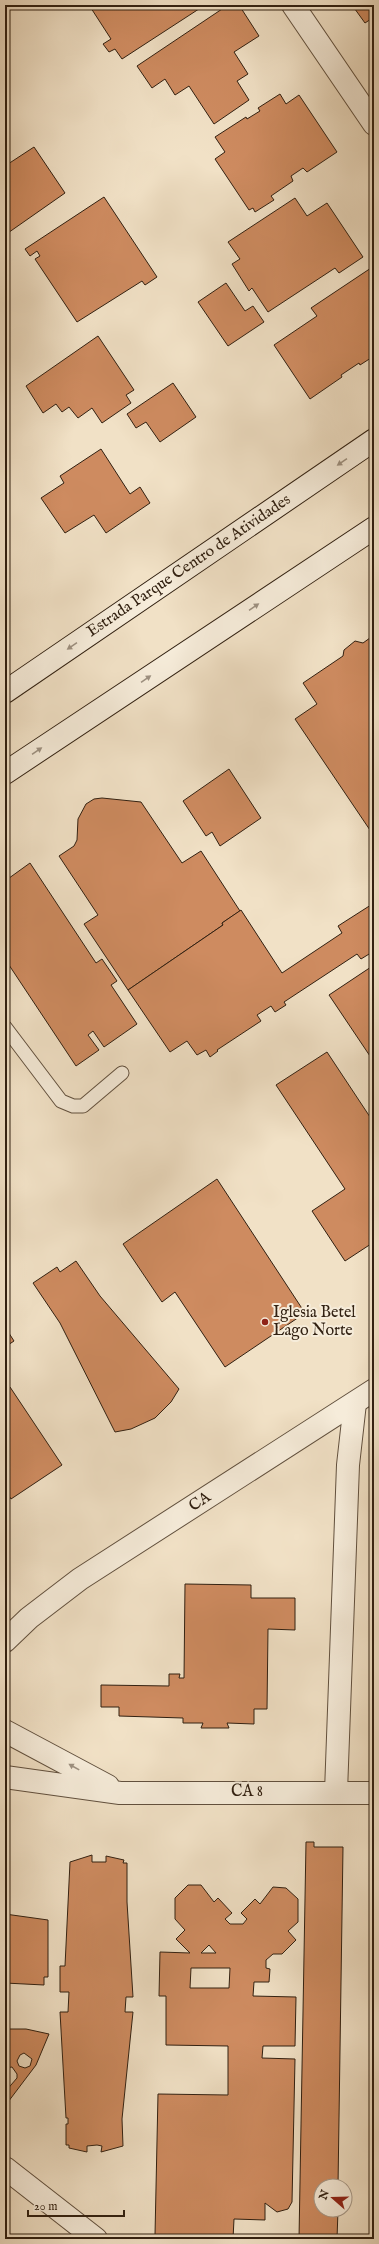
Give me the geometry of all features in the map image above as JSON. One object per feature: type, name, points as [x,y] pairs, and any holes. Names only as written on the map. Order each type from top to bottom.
[{"type":"street","points":[[293,5],[374,124]]},
{"type":"street","name":"Estrada Parque Centro de Atividades","points":[[5,692],[374,440]]},
{"type":"street","points":[[5,773],[374,528]]},
{"type":"street","name":"CA","points":[[5,1641],[29,1618],[80,1578],[374,1390]]},
{"type":"street","points":[[336,1792],[348,1465],[355,1403]]},
{"type":"street","name":"CA","points":[[5,1656],[29,1618]]},
{"type":"street","name":"CA 8","points":[[5,1731],[120,1793]]},
{"type":"street","name":"CA 8","points":[[5,1777],[120,1793],[374,1793]]},
{"type":"street","points":[[5,2168],[96,2239]]},
{"type":"lane","points":[[5,1027],[61,1101],[73,1106],[82,1106],[122,1073]]},
{"type":"building","points":[[89,5],[205,5],[122,59],[115,49],[109,52],[103,44],[111,39]]},
{"type":"building","points":[[228,5],[239,5],[259,36],[234,52],[248,74],[237,81],[249,100],[214,124],[189,86],[175,95],[165,79],[152,88],[137,66]]},
{"type":"building","points":[[352,5],[374,5],[374,17],[365,23]]},
{"type":"building","points":[[280,94],[286,104],[299,95],[337,152],[307,172],[303,168],[291,176],[293,181],[271,196],[274,200],[255,212],[253,208],[249,210],[215,159],[225,152],[215,137],[246,117],[247,119],[260,111],[258,108]]},
{"type":"building","points":[[34,147],[65,193],[5,235],[5,166]]},
{"type":"building","points":[[104,197],[157,277],[145,285],[142,281],[77,322],[35,259],[40,256],[37,251],[30,256],[25,249]]},
{"type":"building","points":[[295,198],[307,216],[327,203],[363,257],[339,273],[335,268],[268,312],[252,288],[249,291],[232,264],[240,259],[228,242]]},
{"type":"building","points":[[374,266],[374,356],[360,365],[359,363],[341,375],[342,377],[310,399],[274,345],[317,316],[311,308]]},
{"type":"building","points":[[226,283],[245,311],[253,306],[264,322],[228,346],[198,302]]},
{"type":"building","points":[[98,336],[134,390],[126,395],[131,403],[102,423],[92,408],[78,418],[69,407],[62,412],[56,404],[43,413],[26,386]]},
{"type":"building","points":[[173,383],[196,417],[160,442],[146,422],[136,428],[127,414]]},
{"type":"building","points":[[101,449],[130,494],[140,487],[150,503],[106,533],[94,515],[65,533],[41,498],[64,483],[60,476]]},
{"type":"building","points":[[374,635],[374,836],[295,719],[317,704],[303,683],[343,656],[344,650],[355,641],[363,643]]},
{"type":"building","points":[[229,769],[261,818],[220,846],[212,832],[206,836],[183,801]]},
{"type":"building","points":[[102,798],[141,802],[182,863],[201,851],[240,911],[222,923],[223,925],[128,990],[84,924],[98,915],[59,856],[74,846],[77,840],[78,819],[86,804],[94,799]]},
{"type":"building","points":[[30,863],[96,963],[102,959],[117,981],[111,985],[137,1024],[104,1047],[93,1031],[88,1035],[99,1050],[76,1066],[5,959],[5,881]]},
{"type":"building","points":[[374,903],[374,951],[361,959],[357,954],[284,1002],[286,1005],[275,1012],[271,1006],[257,1015],[261,1021],[217,1050],[218,1051],[210,1057],[206,1050],[197,1055],[187,1041],[170,1052],[128,990],[223,925],[222,923],[241,910],[282,973],[342,933],[338,926]]},
{"type":"building","points":[[374,965],[374,1062],[329,995]]},
{"type":"building","points":[[327,1052],[374,1123],[374,1242],[345,1261],[312,1211],[345,1189],[276,1085]]},
{"type":"building","points":[[217,1179],[305,1313],[225,1367],[175,1292],[162,1302],[123,1244]]},
{"type":"building","points":[[76,1261],[100,1296],[179,1389],[171,1402],[155,1418],[131,1429],[115,1432],[60,1323],[33,1283],[57,1267],[60,1272]]},
{"type":"building","points":[[5,1327],[14,1341],[5,1347]]},
{"type":"building","points":[[10,1387],[62,1465],[11,1499],[5,1489],[5,1390]]},
{"type":"building","points":[[185,1584],[251,1585],[251,1598],[295,1598],[295,1630],[268,1629],[267,1709],[254,1709],[254,1724],[227,1723],[229,1728],[201,1728],[203,1723],[183,1723],[183,1718],[119,1716],[119,1707],[101,1707],[101,1685],[169,1686],[169,1674],[180,1674],[179,1678],[184,1678]]},
{"type":"building","points":[[306,1842],[314,1842],[314,1847],[343,1847],[338,2178],[313,2178],[313,2218],[338,2218],[337,2239],[299,2239]]},
{"type":"building","points":[[92,1855],[92,1862],[106,1862],[106,1856],[124,1860],[123,1863],[127,1863],[127,1902],[133,1997],[126,1997],[125,2012],[133,2012],[122,2119],[123,2146],[101,2152],[102,2146],[97,2145],[87,2146],[87,2152],[69,2148],[69,2145],[66,2145],[66,2124],[68,2124],[68,2118],[66,2118],[60,2012],[68,2012],[69,1992],[60,1992],[60,1966],[65,1966],[70,1862]]},
{"type":"building","points":[[188,1885],[201,1885],[214,1902],[218,1898],[232,1913],[225,1919],[230,1924],[243,1924],[247,1919],[241,1913],[255,1899],[260,1904],[273,1887],[286,1888],[298,1899],[298,1922],[288,1931],[296,1940],[282,1954],[273,1954],[266,1960],[266,1968],[270,1969],[269,1982],[254,1982],[253,1996],[296,1997],[295,2046],[263,2046],[262,2058],[295,2059],[292,2202],[288,2209],[277,2212],[265,2203],[265,2220],[234,2219],[233,2239],[162,2239],[155,2235],[158,2094],[228,2095],[228,2046],[166,2045],[166,1996],[159,1996],[160,1952],[190,1953],[176,1939],[185,1930],[175,1919],[175,1898]],"holes":[[[209,1945],[216,1953],[201,1953]],[[191,1968],[230,1968],[229,1988],[190,1988]]]},
{"type":"building","points":[[5,1914],[48,1920],[48,1977],[44,1977],[44,1985],[5,1983]]},
{"type":"building","points":[[5,2029],[26,2029],[49,2034],[36,2065],[5,2106],[5,2092],[17,2078],[17,2074],[12,2067],[5,2068]],"holes":[[[24,2053],[32,2059],[30,2066],[25,2068],[19,2066],[17,2061],[20,2055]]]},
{"type":"place","name":"Iglesia Betel Lago Norte","points":[[265,1322]]}]
